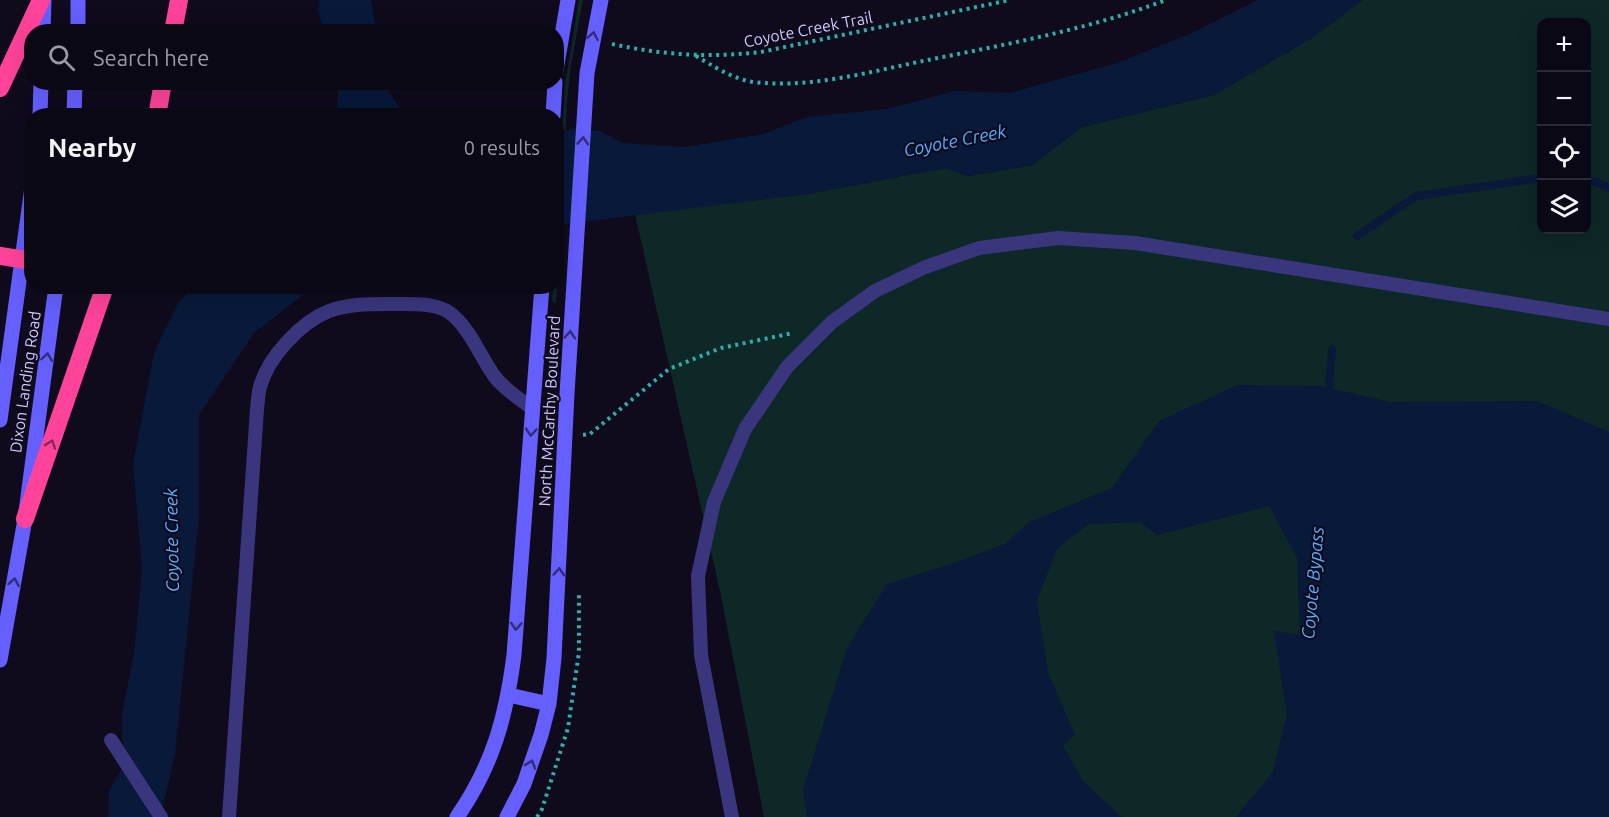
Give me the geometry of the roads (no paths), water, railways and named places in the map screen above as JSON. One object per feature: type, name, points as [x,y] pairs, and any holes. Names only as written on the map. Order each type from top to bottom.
[{"type":"highway","points":[[31,24],[42,0]]},
{"type":"highway","points":[[174,24],[179,0]]},
{"type":"highway","points":[[0,88],[24,38]]},
{"type":"highway","points":[[158,108],[161,90]]},
{"type":"highway","points":[[0,256],[24,260]]},
{"type":"highway","points":[[25,519],[102,294]]},
{"type":"main road","points":[[42,0],[43,24]]},
{"type":"main road","points":[[78,0],[78,24]]},
{"type":"main road","points":[[564,24],[568,0]]},
{"type":"main road","name":"North McCarthy Boulevard","points":[[507,817],[524,784],[549,704],[554,658],[567,394],[587,73],[601,0]]},
{"type":"main road","points":[[40,108],[41,90]]},
{"type":"main road","points":[[74,108],[75,90]]},
{"type":"main road","points":[[553,108],[555,90]]},
{"type":"main road","name":"Dixon Landing Road","points":[[0,420],[24,278]]},
{"type":"main road","name":"Dixon Landing Road","points":[[0,660],[25,519],[55,294]]},
{"type":"main road","name":"North McCarthy Boulevard","points":[[457,817],[486,768],[502,724],[509,695],[541,294]]},
{"type":"main road","points":[[509,695],[549,704]]},
{"type":"lane","points":[[732,817],[701,655],[698,576],[714,502],[745,429],[787,367],[832,322],[875,291],[923,268],[979,248],[1058,238],[1135,243],[1609,319]]},
{"type":"lane","points":[[229,817],[257,410],[260,385],[270,364],[284,345],[304,326],[329,311],[361,304],[438,307],[451,314],[477,346],[496,377],[533,409]]},
{"type":"lane","points":[[111,740],[161,817]]},
{"type":"water","points":[[319,0],[371,0],[375,24],[322,24],[318,11]]},
{"type":"water","name":"Coyote Creek","points":[[1258,0],[1362,0],[1310,39],[1213,95],[1082,127],[1032,165],[968,176],[945,168],[807,194],[564,224],[564,131],[575,128],[600,131],[622,143],[685,147],[763,134],[807,117],[886,109],[955,91],[1010,93],[1120,62],[1194,32]]},
{"type":"water","points":[[338,90],[388,90],[400,108],[337,108]]},
{"type":"water","name":"Coyote Creek","points":[[186,294],[304,294],[254,333],[199,415],[199,516],[175,755],[160,817],[108,817],[109,791],[123,767],[122,714],[134,653],[142,569],[133,464],[154,353],[178,303]]},
{"type":"water","points":[[1238,385],[1320,386],[1390,402],[1537,401],[1609,432],[1609,817],[1236,817],[1273,772],[1287,714],[1274,631],[1300,635],[1297,557],[1269,506],[1157,535],[1140,522],[1088,524],[1057,549],[1037,600],[1048,673],[1075,735],[1063,746],[1083,781],[1120,816],[1124,817],[807,817],[803,790],[847,648],[887,584],[1005,544],[1029,522],[1112,488],[1159,421]]},
{"type":"waterway","name":"Coyote Bypass","points":[[1357,236],[1416,196],[1537,179]]},
{"type":"waterway","name":"Coyote Bypass","points":[[1591,181],[1609,188]]},
{"type":"waterway","name":"Coyote Bypass","points":[[1328,398],[1332,349]]}]
